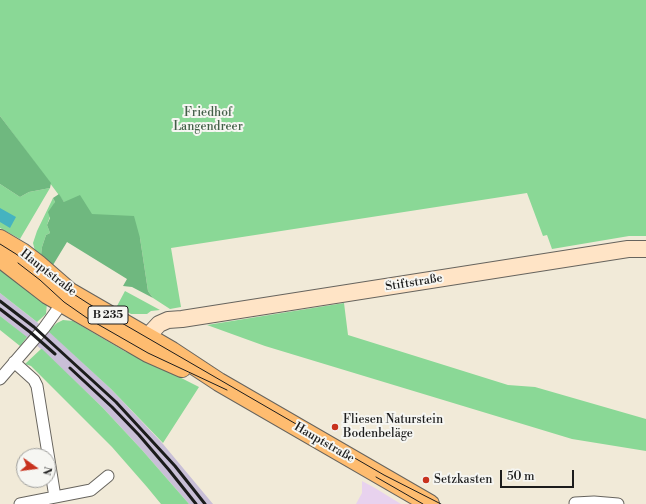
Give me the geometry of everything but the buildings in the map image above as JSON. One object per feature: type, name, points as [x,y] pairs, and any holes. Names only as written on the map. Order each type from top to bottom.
[{"type":"main road","name":"Hauptstraße","points":[[0,239],[34,261],[67,298],[151,345],[174,366],[219,382],[430,504]]},
{"type":"main road","name":"Hauptstraße","points":[[0,258],[48,295],[67,298]]},
{"type":"street","name":"Stiftstraße","points":[[151,345],[161,322],[174,319],[182,319],[628,249],[646,249]]},
{"type":"street","points":[[0,379],[44,328],[67,298]]},
{"type":"street","points":[[14,362],[34,380],[37,386],[55,497]]},
{"type":"street","points":[[20,504],[91,490],[108,476]]},
{"type":"street","points":[[575,503],[594,502],[618,504]]},
{"type":"shaded area","points":[[0,293],[52,334],[111,389],[163,444],[213,504],[189,504],[102,407],[41,349],[0,316]]},
{"type":"shaded area","points":[[362,481],[401,504],[356,504],[362,493]]},
{"type":"green space","name":"Friedhof Langendreer","points":[[0,0],[646,0],[646,236],[629,236],[552,249],[547,235],[543,236],[527,193],[171,248],[181,307],[170,309],[153,298],[148,291],[140,238],[64,202],[0,116]]},
{"type":"green space","points":[[0,116],[51,183],[50,188],[29,192],[20,197],[0,184]]},
{"type":"green space","points":[[0,184],[20,197],[29,192],[50,188],[20,239],[0,228]]},
{"type":"green space","points":[[59,194],[64,202],[80,195],[92,214],[134,216],[140,238],[148,291],[153,298],[132,287],[123,286],[127,279],[67,242],[53,265],[41,255],[46,235],[50,233],[47,225],[50,218],[48,212],[55,202],[53,198]]},
{"type":"green space","points":[[53,198],[55,202],[47,225],[50,233],[46,235],[41,255],[35,251],[33,243],[37,231]]},
{"type":"green space","points":[[0,265],[47,303],[46,314],[37,322],[0,293]]},
{"type":"green space","points":[[125,291],[160,310],[151,311],[147,314],[131,314],[117,306]]},
{"type":"green space","points":[[344,303],[348,335],[508,385],[535,387],[646,419],[646,451],[572,439],[265,346],[207,325]]},
{"type":"green space","points":[[0,316],[27,337],[20,346],[0,330]]},
{"type":"green space","points":[[63,320],[73,321],[126,352],[132,353],[199,387],[163,443],[111,389],[48,331]]},
{"type":"green space","points":[[42,349],[102,407],[189,504],[161,504],[112,447],[31,366],[25,364]]},
{"type":"water","points":[[0,208],[16,217],[10,228],[0,222]]},
{"type":"tram line","points":[[0,244],[89,304],[384,475],[441,504]]},
{"type":"tram line","points":[[18,263],[40,280],[64,302],[87,318],[148,353],[227,390]]},
{"type":"tram line","points":[[376,477],[423,504]]},
{"type":"railway","points":[[0,301],[34,327],[116,402],[175,466],[205,504]]},
{"type":"railway","points":[[0,309],[55,354]]},
{"type":"railway","points":[[70,368],[112,407],[139,435],[196,504]]},
{"type":"place","name":"Fliesen Naturstein Bodenbeläge","points":[[335,427]]},
{"type":"place","name":"Setzkasten","points":[[426,480]]}]
